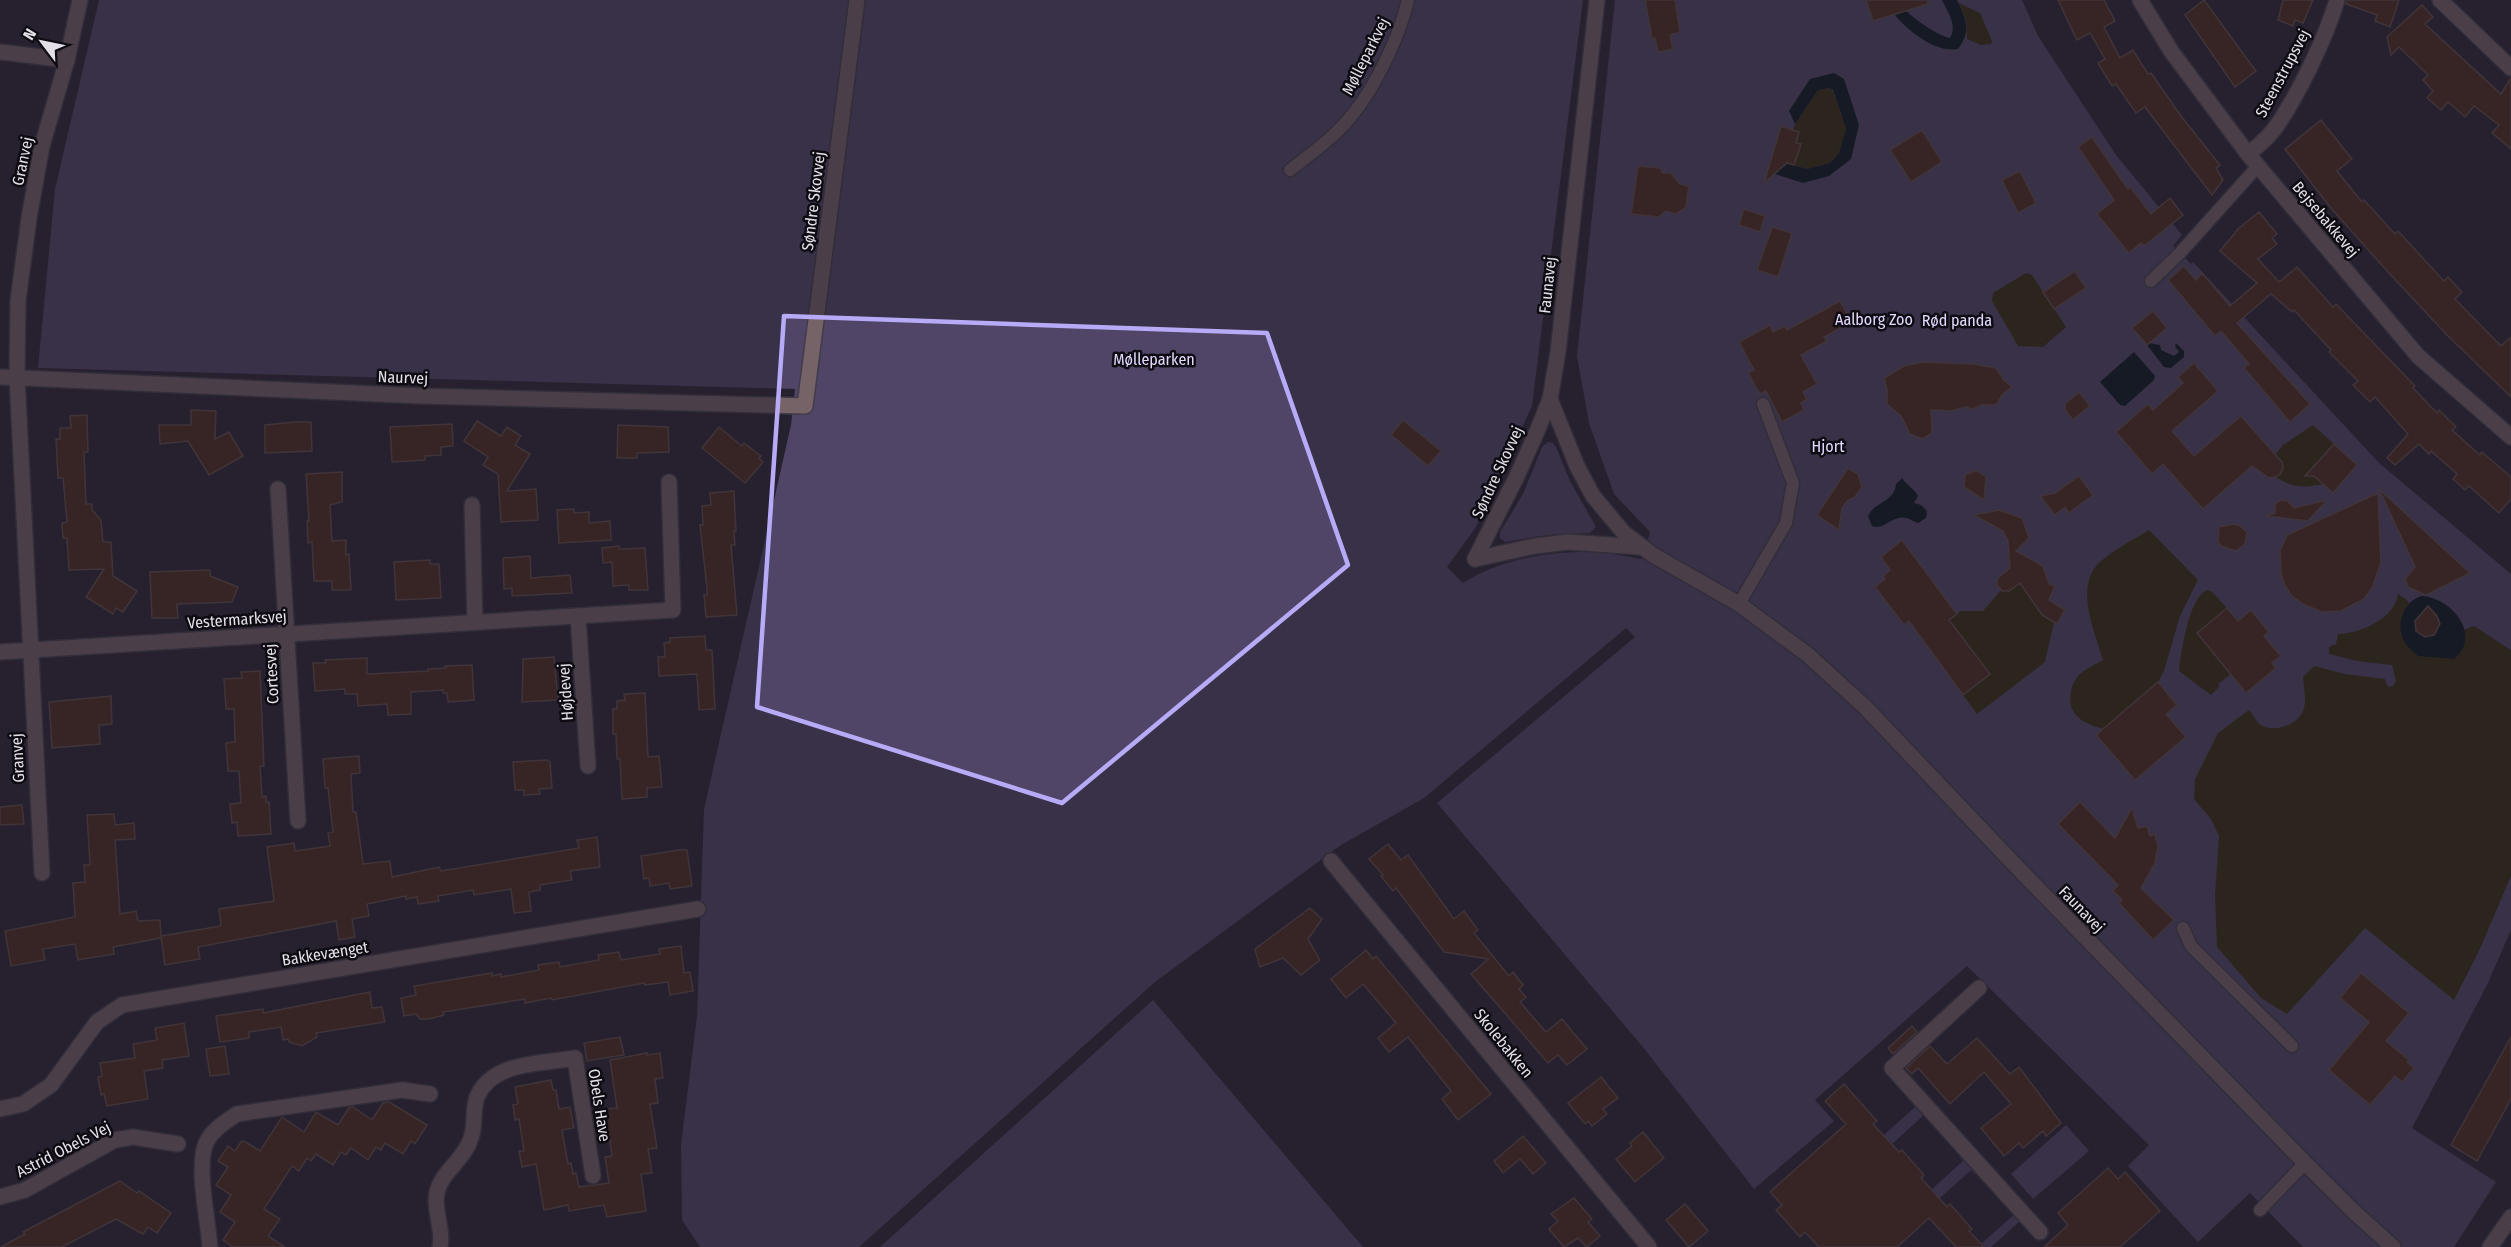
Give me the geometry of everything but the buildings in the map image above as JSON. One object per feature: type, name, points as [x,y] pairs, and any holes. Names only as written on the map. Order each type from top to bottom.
[{"type":"street","name":"Granvej","points":[[42,873],[17,377],[18,301],[29,218],[42,146],[67,60],[80,0]]},
{"type":"street","name":"Søndre Skovvej","points":[[805,406],[857,0]]},
{"type":"street","name":"Faunavej","points":[[1597,0],[1558,352],[1550,399],[1577,466],[1593,496],[1611,519],[1640,547],[1739,604],[1808,655],[1865,707],[2305,1163],[2393,1247]]},
{"type":"street","name":"Bejsebakkevej","points":[[2140,0],[2171,51],[2253,160],[2418,356],[2511,437]]},
{"type":"street","name":"Steenstrupsvej","points":[[2253,160],[2279,122],[2314,55],[2337,0]]},
{"type":"street","points":[[2440,0],[2511,68]]},
{"type":"street","points":[[0,52],[67,60]]},
{"type":"street","name":"Naurvej","points":[[0,376],[422,396],[805,406]]},
{"type":"street","name":"Søndre Skovvej","points":[[1475,559],[1517,476],[1550,399]]},
{"type":"street","name":"Vestermarksvej","points":[[0,652],[673,610],[669,482]]},
{"type":"street","name":"Cortesvej","points":[[278,489],[298,821]]},
{"type":"street","points":[[472,505],[476,622]]},
{"type":"street","name":"Faunavej","points":[[1475,559],[1535,546],[1568,542],[1640,547]]},
{"type":"street","name":"Højdevej","points":[[578,616],[588,766]]},
{"type":"street","name":"Skolebakken","points":[[1331,861],[1649,1247]]},
{"type":"street","name":"Bakkevænget","points":[[0,1109],[23,1104],[51,1085],[97,1022],[122,1005],[698,909]]},
{"type":"street","points":[[1979,988],[1892,1068],[2040,1232]]},
{"type":"street","name":"Obels Have","points":[[440,1247],[436,1209],[437,1191],[445,1175],[463,1154],[472,1137],[474,1109],[483,1086],[503,1070],[575,1058],[593,1176]]},
{"type":"street","points":[[210,1247],[201,1158],[207,1141],[220,1125],[237,1114],[343,1098],[402,1090],[430,1094]]},
{"type":"street","name":"Astrid Obels Vej","points":[[0,1197],[25,1190],[115,1140],[133,1137],[178,1144]]},
{"type":"street","points":[[2490,1247],[2511,1217]]},
{"type":"lane","name":"Mølleparkvej","points":[[1290,170],[1325,142],[1353,113],[1380,70],[1403,18],[1408,0]]},
{"type":"lane","points":[[2151,281],[2180,253],[2253,160]]},
{"type":"lane","points":[[1739,604],[1786,523],[1794,483],[1762,404]]},
{"type":"lane","points":[[2183,928],[2191,946],[2292,1046]]},
{"type":"lane","points":[[2260,1210],[2305,1163]]},
{"type":"highlighted area","points":[[784,316],[1267,333],[1348,565],[1062,803],[757,707]]},
{"type":"green space","points":[[99,0],[1583,0],[1532,406],[1476,527],[1447,567],[1463,583],[1509,562],[1542,555],[1599,552],[1643,559],[1650,532],[1614,494],[1589,423],[1577,356],[1615,0],[2022,0],[2038,36],[2116,155],[2182,235],[2173,246],[2191,264],[2193,262],[2379,463],[2511,574],[2511,930],[2487,985],[2412,1128],[2496,1182],[2454,1247],[2303,1247],[2250,1193],[2198,1242],[2128,1166],[2149,1145],[1967,966],[1815,1100],[1834,1121],[1754,1189],[1642,1046],[1437,803],[1635,637],[1626,628],[1424,798],[1341,845],[1155,982],[859,1247],[700,1247],[682,1220],[681,1145],[697,1016],[704,809],[791,425],[795,389],[38,368],[55,189]]},
{"type":"green space","points":[[1548,442],[1553,443],[1556,447],[1570,481],[1596,527],[1590,533],[1547,535],[1505,542],[1500,538],[1500,532],[1523,494],[1542,447]]},
{"type":"green space","points":[[1153,1000],[1363,1247],[880,1247]]},
{"type":"green space","points":[[1914,1098],[1933,1119],[1930,1122],[1924,1115],[1892,1144],[1884,1135],[1916,1106],[1911,1101]]},
{"type":"green space","points":[[2066,1125],[2089,1151],[2033,1199],[2011,1174]]},
{"type":"green space","points":[[1962,1153],[1980,1173],[1976,1175],[1971,1170],[1939,1199],[1931,1190],[1963,1161],[1959,1156]]},
{"type":"green space","points":[[2016,1213],[2027,1224],[2024,1227],[2019,1222],[1991,1247],[1984,1247],[1981,1244]]},
{"type":"sand","points":[[1959,3],[1980,13],[1992,41],[1991,44],[1981,45],[1967,39],[1966,20]]},
{"type":"sand","points":[[1828,88],[1833,91],[1846,129],[1839,153],[1830,163],[1807,169],[1794,165],[1801,145],[1796,143],[1799,132],[1793,130],[1795,124],[1818,90]]},
{"type":"sand","points":[[2026,273],[2032,275],[2066,327],[2043,347],[2018,346],[1992,301],[1993,293]]},
{"type":"sand","points":[[2313,425],[2334,444],[2309,471],[2323,484],[2299,486],[2276,477],[2281,472],[2282,466],[2274,456],[2283,445]]},
{"type":"sand","points":[[2149,530],[2198,580],[2180,616],[2164,671],[2158,682],[2104,729],[2078,717],[2071,707],[2070,700],[2077,677],[2103,660],[2088,609],[2088,583],[2093,571],[2101,561]]},
{"type":"sand","points":[[2007,583],[2037,588],[2032,601],[2042,615],[2054,622],[2045,662],[1977,714],[1963,695],[1990,674],[1942,626],[1961,611],[1983,611]]},
{"type":"sand","points":[[2207,590],[2212,592],[2227,608],[2198,633],[2231,674],[2218,684],[2220,686],[2211,695],[2179,671],[2191,614],[2195,603]]},
{"type":"sand","points":[[2398,594],[2407,600],[2417,616],[2415,626],[2421,635],[2430,636],[2437,632],[2456,633],[2474,626],[2511,650],[2511,876],[2479,951],[2454,1000],[2365,928],[2287,1014],[2261,998],[2217,947],[2215,895],[2219,836],[2211,819],[2194,799],[2195,779],[2218,733],[2249,710],[2259,724],[2267,727],[2279,728],[2296,720],[2304,707],[2303,677],[2314,666],[2345,674],[2385,679],[2388,687],[2393,686],[2396,681],[2392,665],[2357,661],[2329,654],[2329,647],[2336,644],[2338,634],[2366,628],[2383,617],[2395,603]]},
{"type":"shaded area","points":[[1942,0],[1957,0],[1965,19],[1965,36],[1958,49],[1941,48],[1924,40],[1895,15],[1903,7],[1925,26],[1950,38],[1952,24]]},
{"type":"shaded area","points":[[1834,73],[1844,79],[1859,125],[1851,159],[1829,176],[1803,183],[1775,174],[1787,163],[1807,169],[1830,163],[1839,153],[1846,129],[1833,90],[1828,88],[1818,90],[1795,124],[1789,111],[1810,79]]},
{"type":"shaded area","points":[[2149,343],[2160,345],[2161,350],[2174,356],[2179,352],[2175,346],[2176,343],[2184,351],[2184,357],[2171,368],[2164,367],[2147,345]]},
{"type":"shaded area","points":[[2134,352],[2155,376],[2154,380],[2125,406],[2120,405],[2100,382]]},
{"type":"shaded area","points":[[1902,478],[1918,496],[1914,503],[1921,505],[1927,511],[1926,518],[1918,523],[1902,518],[1879,527],[1872,526],[1868,516],[1871,511],[1892,495],[1896,484]]},
{"type":"shaded area","points":[[2422,596],[2444,603],[2460,620],[2465,629],[2465,640],[2462,650],[2454,659],[2418,656],[2405,643],[2401,635],[2401,621],[2406,608],[2416,598]],"holes":[[[2425,611],[2435,614],[2439,620],[2437,632],[2431,636],[2421,635],[2415,626],[2417,617]]]},
{"type":"park label","name":"Aalborg Zoo","points":[[1874,319]]},
{"type":"park label","name":"Rød panda","points":[[1957,320]]},
{"type":"park label","name":"Mølleparken","points":[[1154,359]]},
{"type":"park label","name":"Hjort","points":[[1828,446]]}]
